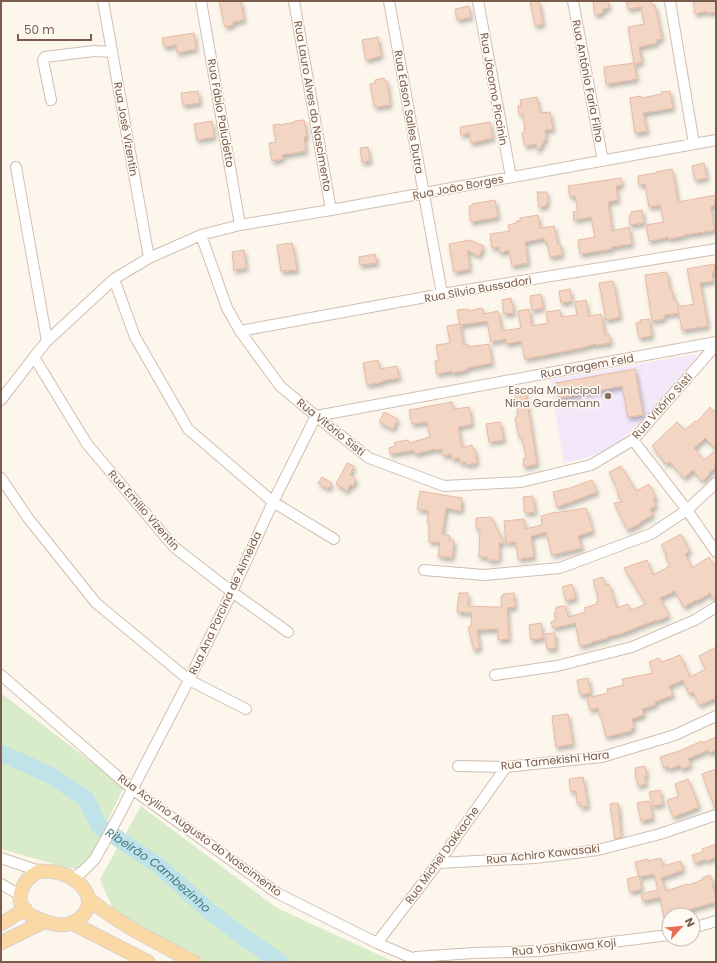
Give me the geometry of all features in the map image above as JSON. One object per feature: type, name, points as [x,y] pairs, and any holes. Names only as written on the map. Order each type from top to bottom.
[{"type":"main road","points":[[89,899],[88,906],[84,914],[78,919],[65,925],[56,925],[31,915],[21,902],[20,895],[26,880],[39,871],[61,873],[73,878],[81,885],[89,899],[123,924],[194,962]]},
{"type":"main road","points":[[1,924],[25,909]]},
{"type":"main road","points":[[1,943],[45,921]]},
{"type":"main road","points":[[72,923],[148,962]]},
{"type":"street","name":"Rua José Vizentin","points":[[103,1],[149,258]]},
{"type":"street","name":"Rua Fábio Paludetto","points":[[201,1],[240,225]]},
{"type":"street","name":"Rua Lauro Alves do Nascimento","points":[[294,1],[331,210]]},
{"type":"street","name":"Rua Edson Salles Dutra","points":[[389,1],[442,294]]},
{"type":"street","name":"Rua Jácomo Piccinin","points":[[478,1],[511,177]]},
{"type":"street","name":"Rua Antônio Faria Filho","points":[[573,1],[603,161]]},
{"type":"street","points":[[670,1],[694,144]]},
{"type":"street","points":[[51,100],[43,60],[45,57],[94,51],[112,52]]},
{"type":"street","name":"Rua João Borges","points":[[1,400],[47,341],[114,279],[149,258],[200,235],[240,225],[423,194],[716,140]]},
{"type":"street","points":[[16,167],[47,341]]},
{"type":"street","name":"Rua Vitório Sisti","points":[[200,235],[227,308],[240,331],[280,386],[369,458],[444,486],[521,482],[591,465],[633,440],[716,344]]},
{"type":"street","name":"Rua Sílvio Bussadori","points":[[240,331],[442,294],[716,249]]},
{"type":"street","points":[[114,279],[135,337],[188,429],[273,502],[334,539]]},
{"type":"street","name":"Rua Dragem Feld","points":[[316,416],[716,344]]},
{"type":"street","name":"Rua Emílio Vizentin","points":[[34,357],[88,444],[174,547],[232,592],[288,632]]},
{"type":"street","name":"Rua Ana Porcina de Almeida","points":[[73,878],[95,859],[116,821],[189,680],[232,592],[273,502],[316,416]]},
{"type":"street","points":[[633,440],[687,510],[716,552]]},
{"type":"street","points":[[1,478],[28,518],[96,602],[189,680],[246,709]]},
{"type":"street","points":[[424,570],[484,575],[560,568],[650,534],[687,510],[716,483]]},
{"type":"street","points":[[495,675],[557,666],[632,647],[694,620],[716,607]]},
{"type":"street","name":"Rua Acylino Augusto do Nascimento","points":[[1,675],[132,789],[277,893],[377,943],[425,962]]},
{"type":"street","name":"Rua Tamekishi Hara","points":[[458,766],[506,767],[602,757],[675,735],[716,716]]},
{"type":"street","name":"Rua Michel Dakkache","points":[[377,943],[438,863],[506,767]]},
{"type":"street","name":"Rua Achiro Kawasaki","points":[[438,863],[535,858],[598,850],[660,834],[716,815]]},
{"type":"street","points":[[1,858],[39,871]]},
{"type":"street","points":[[1,884],[20,895]]},
{"type":"street","points":[[701,926],[716,921]]},
{"type":"street","name":"Rua Yoshikawa Koji","points":[[412,958],[473,953],[539,951],[661,936]]},
{"type":"shaded area","name":"Escola Municipal Nina Gardemann","points":[[695,354],[696,357],[651,412],[620,441],[585,459],[564,463],[550,380]]},
{"type":"green space","points":[[1,693],[124,787],[92,853],[85,864],[77,869],[1,849]]},
{"type":"green space","points":[[141,806],[277,908],[396,962],[198,962],[117,919],[100,879]]},
{"type":"building","points":[[219,1],[241,1],[244,20],[233,22],[233,25],[225,27]]},
{"type":"building","points":[[530,1],[539,1],[543,24],[535,26]]},
{"type":"building","points":[[593,1],[608,1],[609,8],[603,9],[603,13],[595,15]]},
{"type":"building","points":[[626,1],[651,1],[652,5],[655,5],[662,39],[656,40],[657,43],[639,47],[642,62],[634,64],[637,79],[606,84],[604,67],[634,63],[628,27],[644,24],[641,7],[628,9]]},
{"type":"building","points":[[693,1],[716,1],[716,12],[707,13],[707,11],[695,14]]},
{"type":"building","points":[[469,6],[471,17],[457,20],[455,9]]},
{"type":"building","points":[[194,33],[196,49],[177,53],[176,45],[164,47],[162,38]]},
{"type":"building","points":[[378,37],[381,56],[366,60],[362,40]]},
{"type":"building","points":[[384,78],[385,82],[387,81],[390,105],[376,107],[375,105],[374,106],[370,84],[375,83],[375,80]]},
{"type":"building","points":[[198,91],[200,103],[183,105],[181,93]]},
{"type":"building","points":[[670,91],[673,108],[643,113],[647,131],[635,133],[630,98],[640,96],[641,98]]},
{"type":"building","points":[[537,97],[540,113],[550,112],[553,129],[545,130],[546,138],[538,151],[536,144],[525,146],[522,133],[525,132],[523,114],[519,114],[518,106],[521,106],[520,100]]},
{"type":"building","points":[[304,120],[307,136],[304,137],[306,151],[282,155],[283,159],[272,161],[269,143],[276,142],[273,125]]},
{"type":"building","points":[[212,121],[214,137],[197,140],[194,124]]},
{"type":"building","points":[[490,122],[493,138],[471,143],[469,133],[461,135],[460,127]]},
{"type":"building","points":[[368,147],[370,161],[362,162],[360,148]]},
{"type":"building","points":[[704,163],[707,178],[695,180],[692,166]]},
{"type":"building","points":[[672,169],[678,202],[716,195],[716,204],[711,207],[715,230],[669,239],[668,237],[649,241],[646,225],[664,222],[660,205],[649,207],[645,184],[639,185],[638,176]]},
{"type":"building","points":[[621,178],[622,185],[616,186],[618,200],[608,202],[612,231],[629,227],[632,244],[580,254],[578,240],[595,237],[591,217],[574,220],[573,212],[578,211],[575,196],[570,197],[568,186]]},
{"type":"building","points":[[537,192],[547,192],[548,203],[546,203],[546,206],[539,207]]},
{"type":"building","points":[[495,200],[498,217],[471,222],[469,206],[472,206],[472,204]]},
{"type":"building","points":[[642,210],[644,223],[630,225],[629,216],[631,215],[631,212]]},
{"type":"building","points":[[538,215],[540,228],[554,226],[558,245],[561,245],[562,255],[550,257],[547,242],[545,242],[544,238],[525,242],[528,263],[512,266],[509,250],[500,253],[499,247],[492,248],[490,234],[510,231],[508,225],[517,223],[516,221],[520,221],[520,218]]},
{"type":"building","points":[[470,240],[484,246],[479,256],[467,250],[470,269],[454,272],[449,244]]},
{"type":"building","points":[[292,243],[297,270],[281,271],[277,245]]},
{"type":"building","points":[[244,250],[246,268],[234,270],[232,252]]},
{"type":"building","points":[[375,254],[377,263],[360,265],[359,257]]},
{"type":"building","points":[[714,264],[715,272],[712,272],[713,281],[700,283],[708,326],[682,330],[679,313],[664,315],[664,319],[652,321],[645,275],[667,272],[670,290],[672,290],[674,301],[677,301],[678,307],[694,304],[687,269]]},
{"type":"building","points":[[613,281],[620,317],[606,320],[599,283]]},
{"type":"building","points":[[570,289],[572,301],[561,303],[559,291]]},
{"type":"building","points":[[541,294],[543,308],[532,310],[530,296]]},
{"type":"building","points":[[511,298],[514,313],[504,314],[502,300]]},
{"type":"building","points":[[586,300],[588,316],[601,314],[605,335],[609,334],[611,343],[596,344],[525,359],[521,341],[506,344],[506,339],[491,342],[487,321],[460,325],[457,310],[468,309],[468,311],[482,308],[484,314],[498,311],[502,331],[521,328],[518,311],[529,309],[532,326],[548,323],[546,312],[560,310],[561,317],[577,315],[575,302]]},
{"type":"building","points":[[649,319],[652,336],[639,338],[636,323],[641,322],[640,320]]},
{"type":"building","points":[[460,324],[463,345],[468,344],[468,347],[489,344],[492,363],[467,368],[467,370],[452,373],[452,371],[437,374],[435,361],[439,360],[436,345],[450,343],[447,326]]},
{"type":"building","points":[[378,360],[380,369],[397,366],[399,378],[367,385],[363,363]]},
{"type":"building","points":[[635,369],[643,415],[628,417],[622,386],[559,398],[556,383]]},
{"type":"building","points":[[525,390],[537,464],[524,467],[523,459],[526,458],[522,437],[519,437],[515,418],[517,417],[518,413],[514,391]]},
{"type":"building","points":[[452,402],[454,409],[469,407],[472,424],[458,427],[462,448],[472,445],[473,449],[475,449],[477,463],[466,465],[466,462],[460,463],[459,458],[452,459],[451,454],[443,456],[442,449],[435,449],[415,454],[414,450],[390,454],[389,448],[395,446],[395,442],[408,440],[409,443],[430,437],[427,422],[412,424],[409,410]]},
{"type":"building","points":[[710,407],[716,413],[716,449],[705,438],[694,448],[704,460],[716,450],[716,467],[702,481],[693,470],[684,478],[670,462],[666,464],[652,446],[677,422],[685,430],[695,421],[697,422]]},
{"type":"building","points":[[384,412],[398,419],[393,429],[379,422]]},
{"type":"building","points":[[500,422],[504,440],[489,442],[486,424]]},
{"type":"building","points":[[347,463],[354,466],[350,475],[356,479],[353,486],[350,485],[347,491],[336,484]]},
{"type":"building","points":[[621,466],[636,491],[649,484],[656,498],[653,500],[656,506],[650,509],[653,515],[627,530],[614,503],[622,502],[609,472]]},
{"type":"building","points":[[322,477],[332,483],[328,489],[318,483]]},
{"type":"building","points":[[592,480],[597,492],[557,507],[553,492]]},
{"type":"building","points":[[420,491],[462,498],[461,511],[446,508],[442,534],[450,536],[449,540],[454,541],[452,558],[438,556],[440,542],[429,542],[429,522],[427,522],[429,511],[417,509]]},
{"type":"building","points":[[533,496],[535,512],[525,513],[523,497]]},
{"type":"building","points":[[586,508],[593,531],[578,536],[582,548],[552,555],[546,532],[531,536],[534,557],[518,559],[516,542],[506,543],[504,521],[524,519],[525,529],[542,525],[541,516],[555,512]]},
{"type":"building","points":[[491,517],[504,543],[499,543],[499,560],[488,560],[488,557],[479,557],[480,529],[476,529],[476,518]]},
{"type":"building","points":[[681,534],[690,551],[685,554],[692,568],[709,557],[716,567],[716,601],[710,593],[684,607],[675,591],[660,598],[669,616],[623,633],[580,646],[575,623],[553,628],[551,622],[556,620],[554,613],[556,613],[556,607],[566,606],[568,617],[586,612],[584,608],[597,604],[596,602],[599,601],[593,580],[603,577],[606,586],[609,584],[617,608],[628,604],[631,610],[646,604],[624,568],[647,560],[653,575],[670,566],[665,556],[667,555],[661,545]]},
{"type":"building","points":[[572,584],[576,598],[566,601],[562,587]]},
{"type":"building","points":[[459,593],[468,593],[468,606],[502,607],[501,596],[503,596],[503,594],[514,593],[515,607],[507,608],[509,639],[498,640],[498,629],[477,630],[480,648],[474,650],[468,627],[471,626],[472,613],[457,612]]},
{"type":"building","points":[[541,623],[543,638],[531,640],[529,625]]},
{"type":"building","points":[[555,633],[556,648],[547,649],[545,634]]},
{"type":"building","points":[[716,647],[716,698],[699,705],[693,692],[689,694],[683,680],[669,686],[673,695],[655,702],[655,705],[642,709],[644,715],[632,719],[634,728],[631,729],[631,731],[606,737],[598,708],[590,710],[587,698],[608,693],[607,689],[624,685],[622,679],[653,673],[649,662],[659,658],[662,662],[680,655],[690,677],[706,669],[699,656]]},
{"type":"building","points":[[588,678],[591,693],[580,695],[577,680]]},
{"type":"building","points":[[568,714],[573,744],[556,747],[552,716]]},
{"type":"building","points":[[716,737],[716,750],[709,753],[708,750],[688,759],[691,765],[682,769],[680,765],[669,769],[668,766],[664,768],[660,757],[702,741],[703,743]]},
{"type":"building","points":[[645,766],[647,776],[644,776],[646,784],[638,786],[635,768]]},
{"type":"building","points":[[716,769],[716,808],[715,808],[702,774]]},
{"type":"building","points":[[583,777],[588,806],[581,807],[580,802],[577,803],[576,791],[571,792],[569,779]]},
{"type":"building","points":[[688,779],[699,807],[673,817],[667,800],[679,796],[675,784]]},
{"type":"building","points":[[660,790],[663,804],[653,806],[649,792]]},
{"type":"building","points":[[649,801],[653,818],[641,821],[637,803]]},
{"type":"building","points":[[618,803],[621,837],[615,839],[610,804]]},
{"type":"building","points":[[716,844],[716,857],[695,863],[692,855],[703,852],[702,849]]},
{"type":"building","points":[[661,858],[663,866],[681,861],[683,870],[661,878],[666,891],[702,880],[702,878],[710,875],[714,884],[712,885],[716,896],[716,902],[698,907],[662,907],[660,897],[643,901],[641,894],[658,890],[654,874],[639,877],[642,889],[630,892],[627,879],[639,876],[635,862],[648,859],[648,861]]},
{"type":"waterway","name":"Ribeirão Cambezinho","points":[[1,753],[50,775],[86,799],[99,826],[158,865],[208,910],[246,939],[280,962]]},
{"type":"place","name":"Escola Municipal Nina Gardemann","points":[[608,396]]}]
